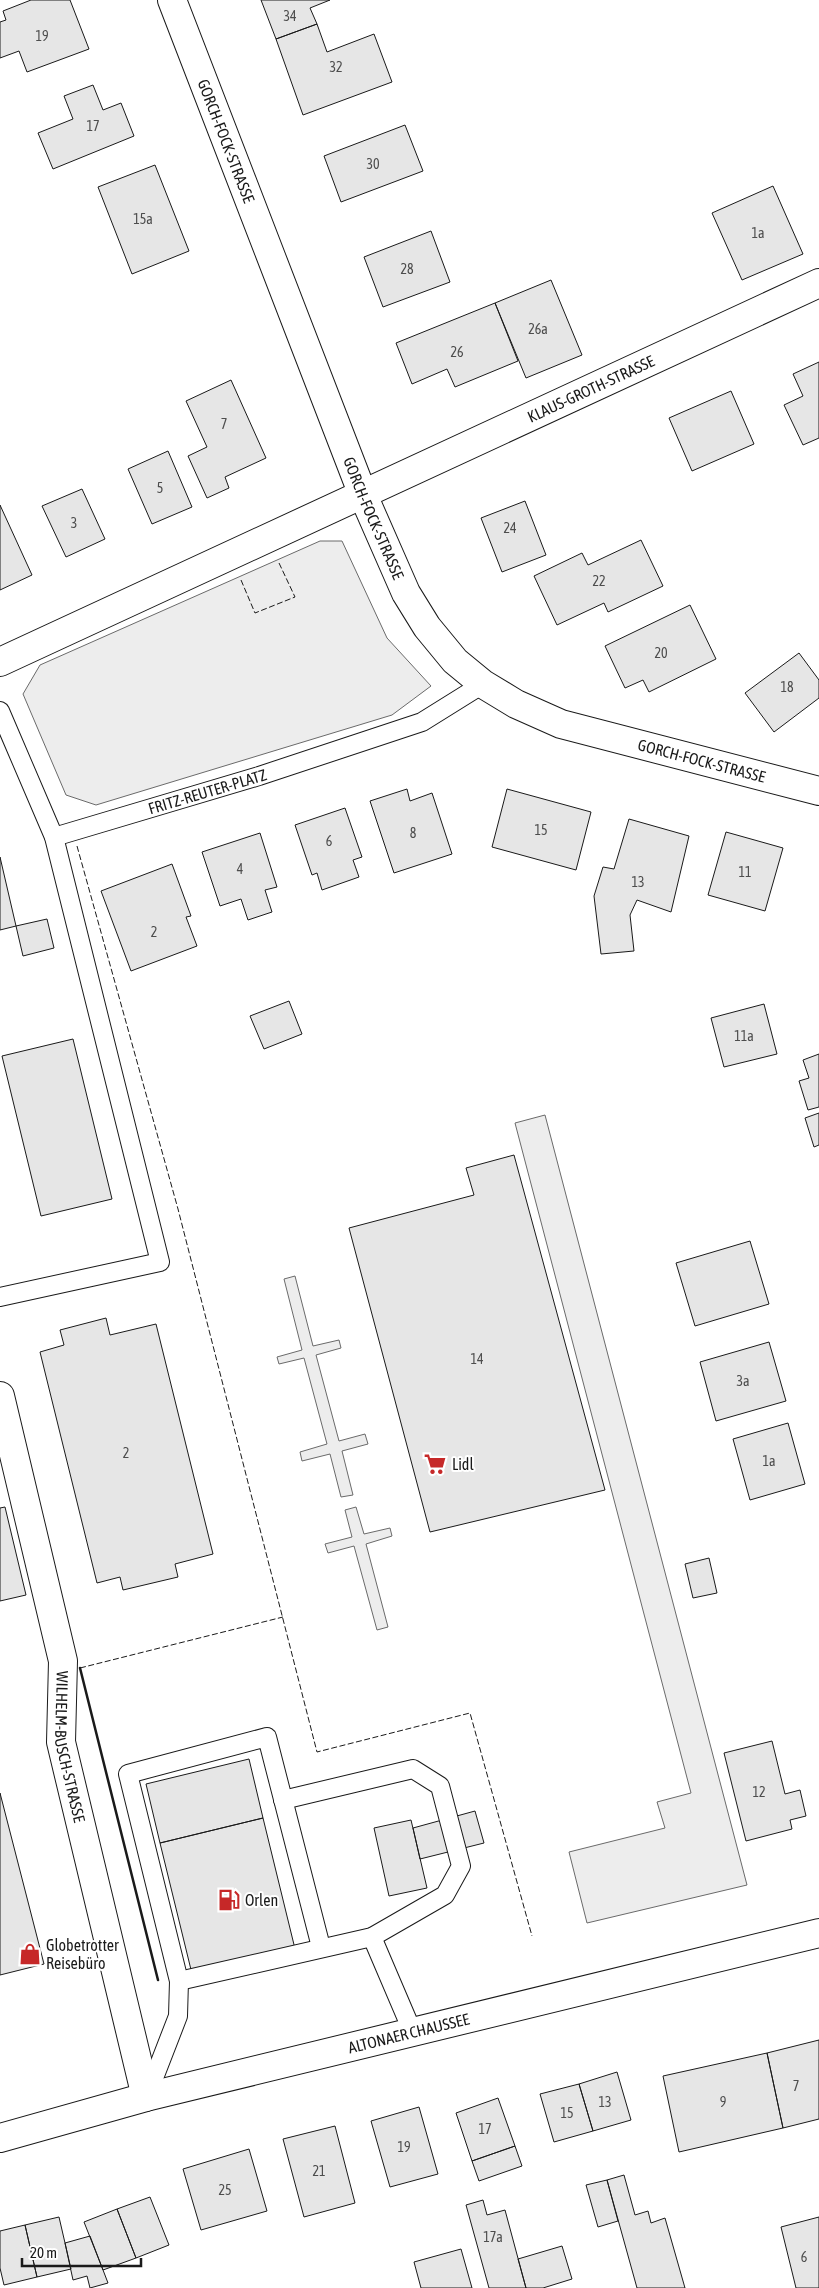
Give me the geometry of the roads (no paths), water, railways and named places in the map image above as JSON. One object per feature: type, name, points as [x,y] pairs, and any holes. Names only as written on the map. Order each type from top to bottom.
[{"type":"street","name":"GORCH-FOCK-STRASSE","points":[[172,0],[363,495],[406,593],[426,627],[455,661],[483,684],[516,704],[561,724],[819,791]]},
{"type":"street","name":"KLAUS-GROTH-STRASSE","points":[[363,495],[819,283]]},
{"type":"street","points":[[0,662],[363,495]]},
{"type":"street","name":"WILHELM-BUSCH-STRASSE","points":[[0,1396],[63,1661],[60,1742],[146,2098]]},
{"type":"street","name":"ALTONAER CHAUSSEE","points":[[0,2138],[146,2098],[819,1933]]},
{"type":"lane","name":"FRITZ-REUTER-PLATZ","points":[[54,837],[258,776],[422,722],[483,684]]},
{"type":"lane","points":[[0,711],[54,837],[160,1262],[0,1297]]},
{"type":"lane","points":[[146,2098],[178,2016],[179,1981],[128,1774],[267,1738],[321,1947]]},
{"type":"lane","points":[[179,1981],[321,1947],[372,1937],[445,1895],[461,1866],[440,1786],[413,1769],[283,1800]]},
{"type":"lane","points":[[372,1937],[413,2033]]},
{"type":"place","name":"Lidl","points":[[435,1464]]},
{"type":"place","name":"Orlen","points":[[229,1900]]},
{"type":"place","name":"Globetrotter Reisebüro","points":[[30,1954]]}]
